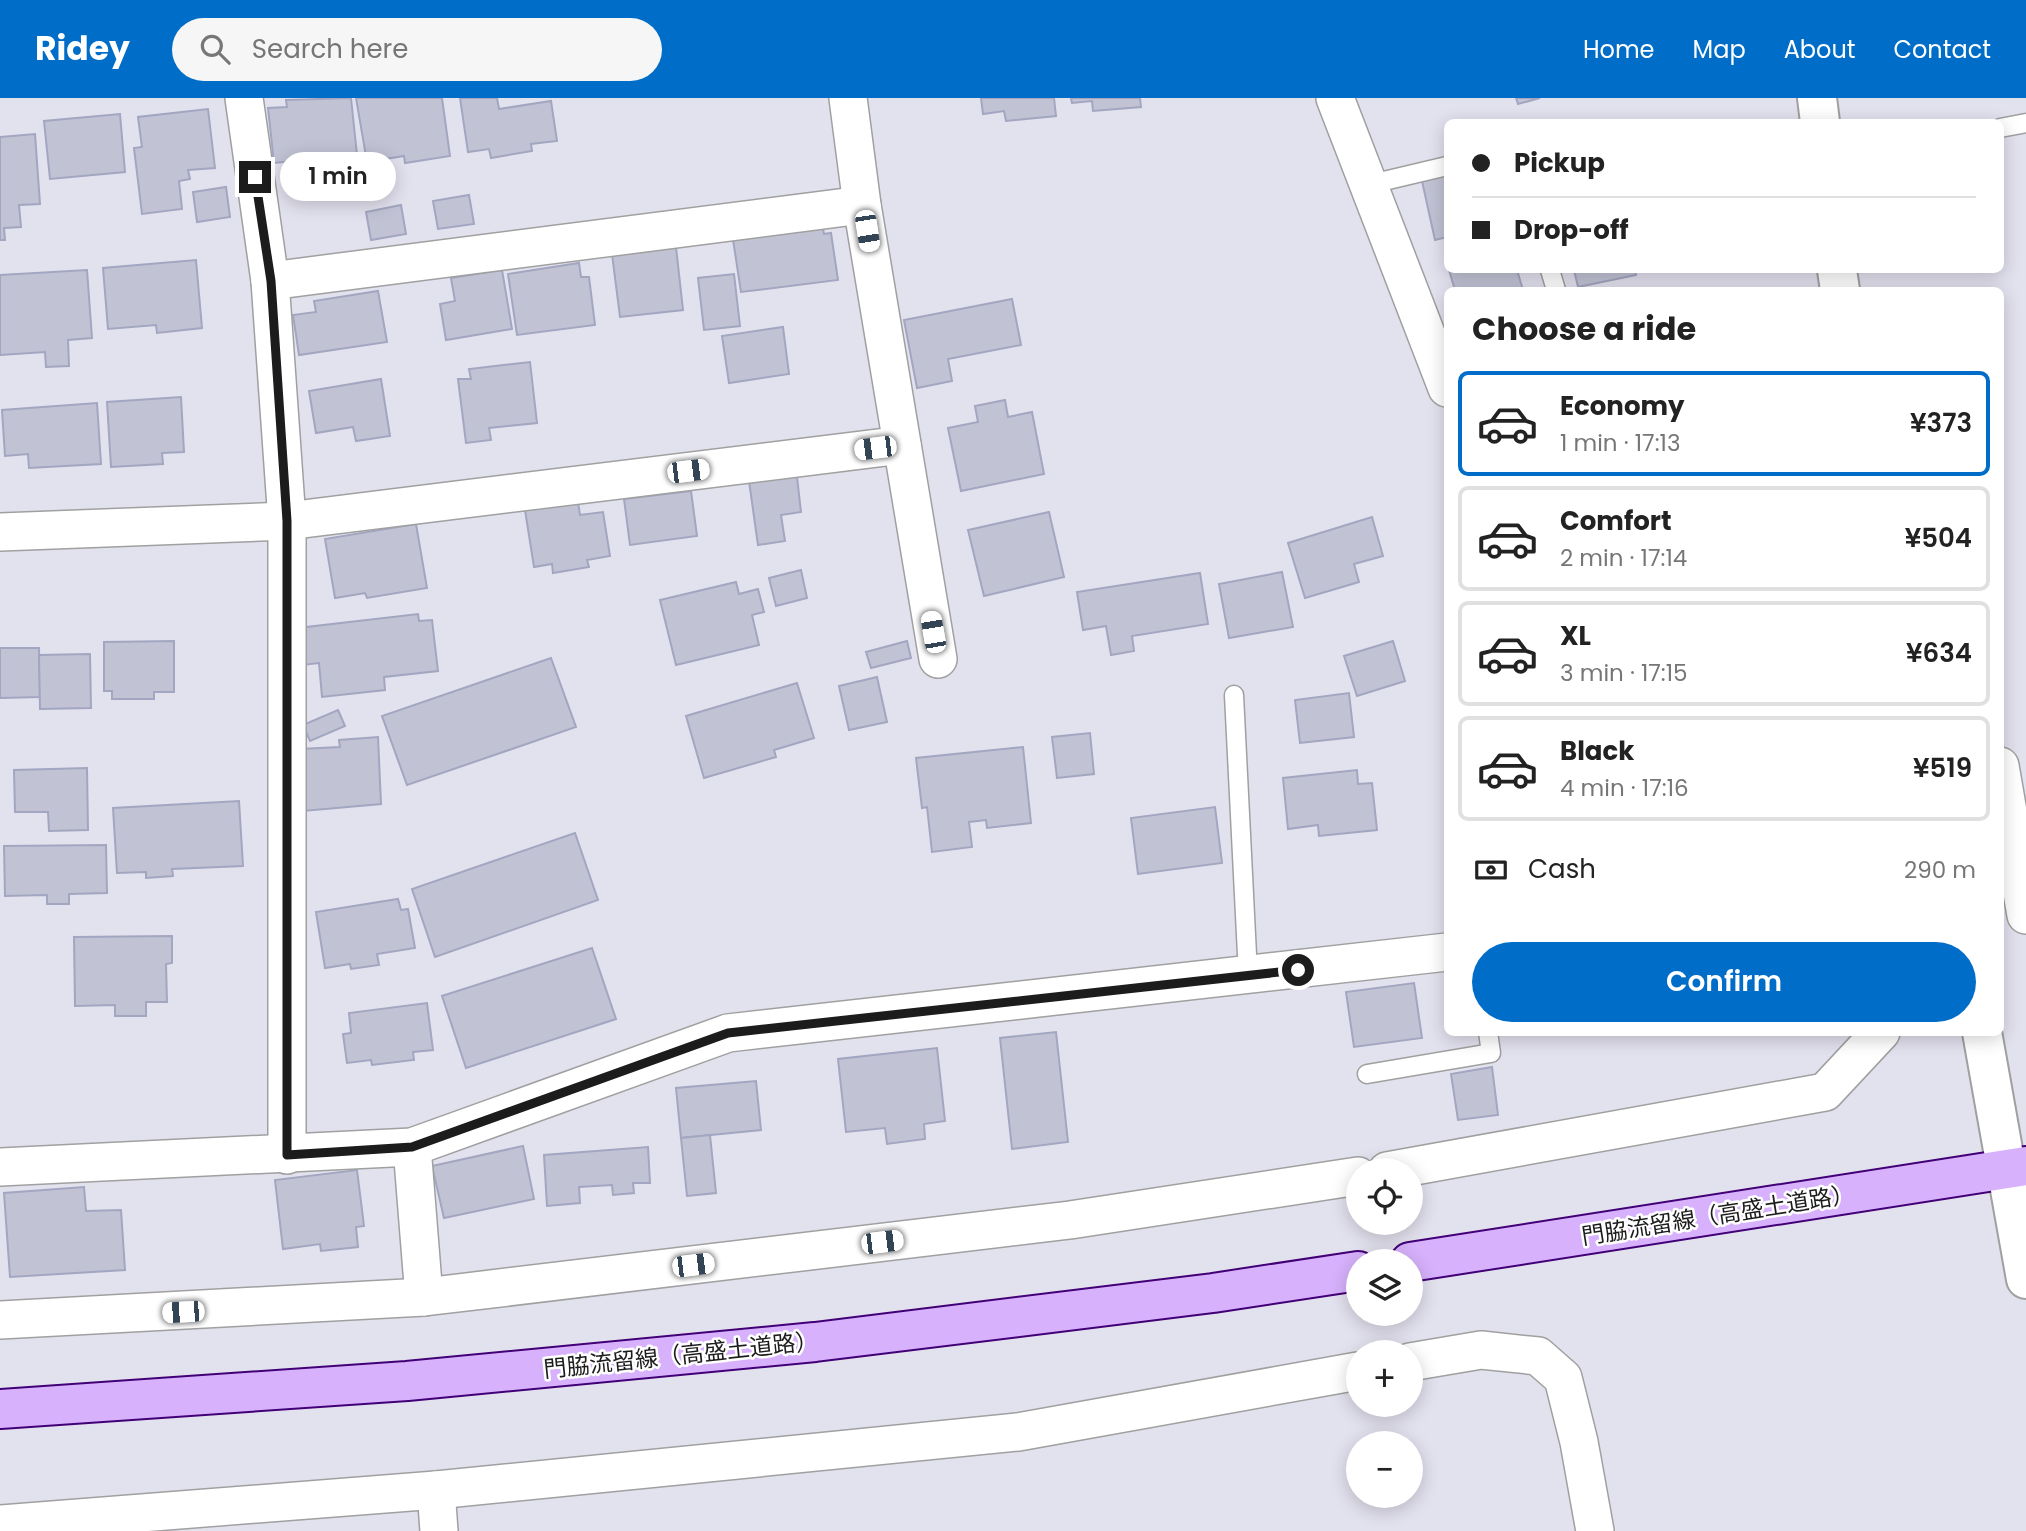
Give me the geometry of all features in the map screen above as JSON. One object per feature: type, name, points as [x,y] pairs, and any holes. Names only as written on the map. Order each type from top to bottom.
[{"type":"main road","name":"門脇流留線（高盛土道路）","points":[[1423,1260],[2015,1168]]},
{"type":"main road","name":"門脇流留線（高盛土道路）","points":[[0,1409],[407,1381],[801,1343],[1213,1293],[1346,1273]]},
{"type":"street","points":[[244,98],[271,281],[287,521],[287,1155]]},
{"type":"street","points":[[848,98],[862,205],[938,659]]},
{"type":"street","points":[[1335,98],[1444,380]]},
{"type":"street","points":[[1817,98],[1820,119]]},
{"type":"street","points":[[271,281],[862,205]]},
{"type":"street","points":[[0,532],[287,521],[902,445]]},
{"type":"street","points":[[2004,789],[2026,915]]},
{"type":"street","points":[[0,1167],[412,1147],[728,1033],[1444,952]]},
{"type":"street","points":[[1423,1165],[1825,1092],[1877,1036]]},
{"type":"street","points":[[1983,1036],[2015,1168],[2026,1279]]},
{"type":"street","points":[[412,1147],[424,1297]]},
{"type":"street","points":[[0,1320],[424,1297],[1070,1220],[1346,1178]]},
{"type":"street","points":[[1423,1360],[1481,1350],[1538,1356],[1563,1378],[1579,1442],[1595,1531]]},
{"type":"street","points":[[0,1524],[436,1490],[1018,1432],[1346,1373]]},
{"type":"street","points":[[436,1490],[439,1531]]},
{"type":"lane","points":[[2004,127],[2026,123]]},
{"type":"lane","points":[[1367,185],[1444,167]]},
{"type":"lane","points":[[1234,695],[1248,975]]},
{"type":"lane","points":[[1367,1074],[1491,1053],[1489,1036]]},
{"type":"building","points":[[351,98],[357,155],[274,163],[268,108],[287,107],[286,100]]},
{"type":"building","points":[[356,98],[442,98],[450,156],[405,163],[404,156],[367,162]]},
{"type":"building","points":[[460,98],[497,98],[499,109],[551,101],[557,141],[531,144],[532,151],[491,158],[489,149],[468,152]]},
{"type":"building","points":[[981,98],[1054,98],[1056,116],[1006,121],[1004,111],[983,114]]},
{"type":"building","points":[[1071,98],[1140,98],[1141,107],[1093,111],[1092,101],[1072,103]]},
{"type":"building","points":[[1516,98],[1540,98],[1518,104]]},
{"type":"building","points":[[208,109],[215,168],[188,170],[190,179],[179,181],[182,209],[142,214],[134,148],[142,147],[138,117]]},
{"type":"building","points":[[120,114],[125,172],[50,179],[44,121]]},
{"type":"building","points":[[35,134],[40,204],[19,205],[21,227],[4,228],[5,240],[0,240],[0,137]]},
{"type":"building","points":[[1444,176],[1444,238],[1435,240],[1422,181]]},
{"type":"building","points":[[226,187],[230,217],[197,222],[193,192]]},
{"type":"building","points":[[469,195],[474,224],[438,229],[433,201]]},
{"type":"building","points":[[401,205],[406,234],[371,240],[366,212]]},
{"type":"building","points":[[821,219],[824,234],[831,233],[838,280],[741,292],[732,233]]},
{"type":"building","points":[[676,247],[683,310],[620,317],[612,254]]},
{"type":"building","points":[[196,260],[202,328],[157,333],[156,325],[108,329],[103,268]]},
{"type":"building","points":[[579,263],[581,277],[589,277],[595,325],[517,335],[508,274]]},
{"type":"building","points":[[87,270],[92,338],[68,340],[69,366],[46,367],[45,352],[0,355],[0,275]]},
{"type":"building","points":[[502,270],[512,329],[446,340],[440,304],[455,301],[451,278]]},
{"type":"building","points":[[1450,273],[1518,273],[1522,287],[1454,287]]},
{"type":"building","points":[[1575,273],[1636,273],[1636,275],[1578,287]]},
{"type":"building","points":[[734,274],[740,326],[704,330],[698,278]]},
{"type":"building","points":[[378,291],[387,342],[299,355],[293,315],[316,312],[314,301]]},
{"type":"building","points":[[1012,299],[1021,345],[948,359],[952,381],[917,388],[904,320]]},
{"type":"building","points":[[783,327],[789,374],[729,383],[722,336]]},
{"type":"building","points":[[530,362],[537,423],[489,428],[491,440],[466,443],[458,379],[471,379],[469,369]]},
{"type":"building","points":[[381,379],[390,436],[356,441],[353,427],[316,433],[309,391]]},
{"type":"building","points":[[181,397],[184,452],[162,453],[163,464],[111,467],[107,402]]},
{"type":"building","points":[[1005,400],[1008,417],[1032,412],[1044,474],[961,491],[948,428],[978,422],[975,406]]},
{"type":"building","points":[[97,403],[101,464],[29,468],[28,454],[5,456],[2,410]]},
{"type":"building","points":[[796,468],[801,512],[781,515],[785,541],[758,545],[748,474]]},
{"type":"building","points":[[691,491],[697,536],[630,545],[624,499]]},
{"type":"building","points":[[578,502],[580,515],[603,512],[610,556],[587,560],[589,567],[553,573],[552,564],[534,567],[525,510]]},
{"type":"building","points":[[1049,512],[1064,577],[984,596],[968,530]]},
{"type":"building","points":[[1372,517],[1383,556],[1354,564],[1359,582],[1305,598],[1288,543]]},
{"type":"building","points":[[416,524],[427,588],[367,598],[365,593],[335,598],[325,539]]},
{"type":"building","points":[[801,570],[807,598],[776,606],[769,578]]},
{"type":"building","points":[[1282,572],[1293,627],[1229,638],[1219,584]]},
{"type":"building","points":[[1200,573],[1208,624],[1132,636],[1134,651],[1111,655],[1106,626],[1083,630],[1077,592]]},
{"type":"building","points":[[736,582],[739,594],[758,589],[764,612],[752,615],[759,645],[676,665],[660,600]]},
{"type":"building","points":[[418,614],[419,621],[432,620],[438,671],[384,677],[385,690],[322,697],[319,663],[302,665],[298,628]]},
{"type":"building","points":[[174,641],[174,692],[154,692],[154,699],[112,699],[112,691],[104,691],[104,642]]},
{"type":"building","points":[[907,641],[911,658],[871,668],[866,652]]},
{"type":"building","points":[[1393,641],[1405,681],[1357,696],[1344,656]]},
{"type":"building","points":[[0,648],[39,648],[40,697],[0,698]]},
{"type":"building","points":[[90,654],[91,708],[40,709],[39,655]]},
{"type":"building","points":[[551,658],[576,727],[407,785],[382,716]]},
{"type":"building","points":[[877,677],[887,722],[849,730],[839,686]]},
{"type":"building","points":[[797,683],[814,738],[774,750],[776,757],[704,778],[686,716]]},
{"type":"building","points":[[1349,693],[1354,737],[1300,743],[1295,700]]},
{"type":"building","points":[[338,710],[345,726],[310,741],[303,725]]},
{"type":"building","points":[[1090,733],[1094,774],[1057,778],[1052,737]]},
{"type":"building","points":[[378,737],[381,804],[303,811],[300,749],[340,747],[339,740]]},
{"type":"building","points":[[1023,747],[1031,823],[987,828],[986,820],[969,822],[972,847],[932,852],[927,807],[922,808],[916,758]]},
{"type":"building","points":[[87,768],[88,830],[49,831],[48,812],[15,812],[14,770]]},
{"type":"building","points":[[1357,770],[1358,784],[1372,783],[1377,830],[1319,836],[1318,825],[1288,829],[1283,778]]},
{"type":"building","points":[[239,801],[243,866],[172,869],[173,876],[146,878],[146,872],[117,873],[113,808]]},
{"type":"building","points":[[1215,807],[1222,863],[1138,874],[1131,818]]},
{"type":"building","points":[[575,833],[598,900],[435,957],[412,889]]},
{"type":"building","points":[[106,845],[107,893],[69,894],[69,904],[47,904],[47,895],[5,896],[4,846]]},
{"type":"building","points":[[398,899],[401,910],[408,909],[415,948],[377,954],[379,965],[351,969],[350,964],[325,968],[316,912]]},
{"type":"building","points":[[172,936],[172,963],[166,964],[167,1002],[146,1002],[146,1016],[115,1016],[115,1005],[75,1006],[74,937]]},
{"type":"building","points":[[592,948],[616,1019],[466,1068],[442,996]]},
{"type":"building","points":[[1414,983],[1422,1038],[1354,1047],[1346,992]]},
{"type":"building","points":[[427,1003],[433,1050],[413,1052],[414,1060],[372,1065],[371,1060],[347,1063],[343,1034],[351,1033],[349,1013]]},
{"type":"building","points":[[1056,1032],[1068,1142],[1012,1149],[1000,1038]]},
{"type":"building","points":[[937,1048],[945,1121],[924,1124],[925,1139],[887,1144],[885,1128],[846,1132],[838,1059]]},
{"type":"building","points":[[1492,1067],[1498,1115],[1458,1120],[1451,1074]]},
{"type":"building","points":[[756,1081],[761,1130],[681,1138],[676,1088]]},
{"type":"building","points":[[710,1135],[716,1193],[687,1196],[681,1138]]},
{"type":"building","points":[[523,1146],[534,1199],[444,1218],[432,1166]]},
{"type":"building","points":[[648,1147],[650,1183],[633,1183],[634,1193],[613,1195],[612,1185],[579,1187],[580,1203],[547,1206],[544,1155]]},
{"type":"building","points":[[357,1170],[364,1226],[356,1227],[358,1247],[321,1251],[320,1244],[283,1249],[275,1180]]},
{"type":"building","points":[[84,1187],[86,1211],[121,1210],[125,1270],[10,1277],[4,1193]]},
{"type":"route","points":[[255,177],[271,281],[287,521],[287,1155],[412,1147],[728,1033],[1298,970]]}]
